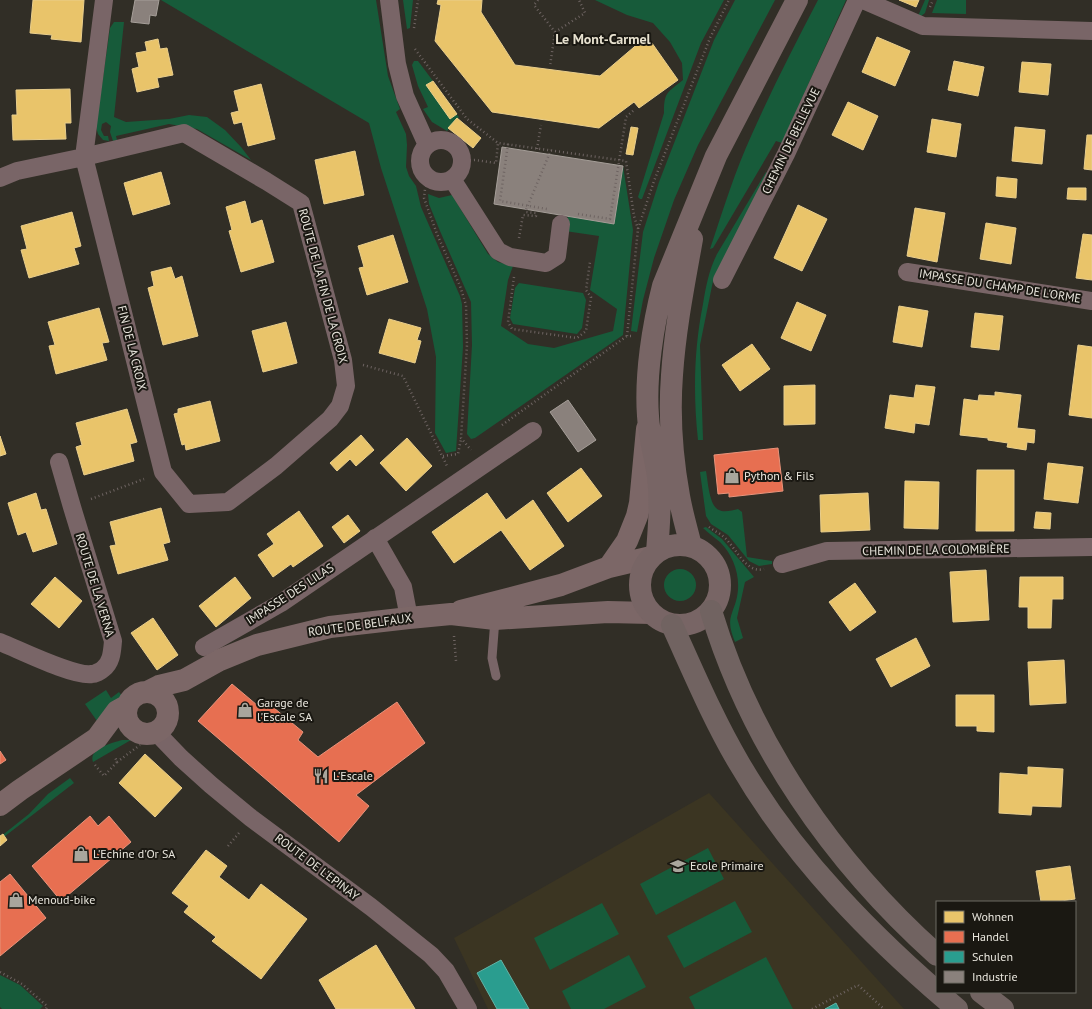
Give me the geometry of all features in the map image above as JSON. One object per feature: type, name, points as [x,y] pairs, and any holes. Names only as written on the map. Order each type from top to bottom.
[{"type":"highway","points":[[711,611],[727,659],[755,722],[796,792],[841,854],[866,884],[892,912],[936,954]]},
{"type":"highway","points":[[672,625],[739,763],[761,798],[788,836],[818,873],[850,908],[895,953],[936,990]]},
{"type":"highway","points":[[939,993],[957,1009]]},
{"type":"highway","points":[[982,993],[1003,1009]]},
{"type":"main road","points":[[609,567],[627,541],[637,516],[640,503],[648,416],[651,355],[657,308],[663,286],[716,156],[797,0]]},
{"type":"main road","points":[[692,546],[679,496],[672,433],[671,394],[682,292],[702,189]]},
{"type":"main road","points":[[648,416],[658,476],[660,500],[654,554]]},
{"type":"main road","points":[[681,544],[692,546],[703,551],[712,561],[719,576],[720,586],[718,596],[711,611],[702,619],[689,625],[672,625],[660,620],[651,612],[642,599],[640,581],[642,572],[654,554],[663,548],[681,544]]},
{"type":"main road","name":"ROUTE DE BELFAUX","points":[[452,622],[495,601],[560,584],[609,567],[654,554]]},
{"type":"main road","name":"ROUTE DE BELFAUX","points":[[149,691],[159,686],[184,680],[220,660],[257,646],[330,627],[409,618],[452,622],[608,612],[651,612]]},
{"type":"main road","points":[[168,709],[175,699],[184,680]]},
{"type":"main road","points":[[97,738],[125,734],[144,736],[162,728],[168,716],[166,703],[162,697],[149,691],[135,694],[126,706],[125,712],[130,726],[144,736]]},
{"type":"main road","points":[[0,805],[97,738],[117,711],[126,706]]},
{"type":"street","name":"FIN DE LA CROIX","points":[[104,0],[84,157],[163,472],[189,504],[228,502],[276,466],[330,419],[340,406]]},
{"type":"street","points":[[389,0],[403,47],[397,64],[405,96],[427,145]]},
{"type":"street","name":"CHEMIN DE BELLEVUE","points":[[722,280],[786,154],[857,0]]},
{"type":"street","points":[[863,0],[923,26],[1092,31]]},
{"type":"street","name":"ROUTE DE LA FIN DE LA CROIX","points":[[0,178],[17,171],[84,157],[184,133],[301,203],[343,360],[346,386],[340,406]]},
{"type":"street","points":[[446,140],[453,143],[458,148],[462,161],[461,168],[452,179],[441,182],[430,179],[426,176],[420,164],[420,157],[422,150],[433,141],[446,140]]},
{"type":"street","points":[[452,179],[498,251],[510,257],[546,263],[557,256],[567,219]]},
{"type":"street","name":"IMPASSE DU CHAMP DE L'ORME","points":[[907,272],[1092,301]]},
{"type":"street","name":"IMPASSE DES LILAS","points":[[204,647],[281,603],[533,431]]},
{"type":"street","name":"ROUTE DE LA VERNA","points":[[0,642],[81,674],[93,674],[104,669],[111,658],[113,641],[59,462]]},
{"type":"street","points":[[376,538],[403,587],[409,618]]},
{"type":"street","name":"CHEMIN DE LA COLOMBIÈRE","points":[[782,564],[826,551],[1092,547]]},
{"type":"street","name":"ROUTE DE L'EPINAY","points":[[144,736],[187,763],[251,818],[371,907],[431,955],[446,971],[468,1009]]},
{"type":"lane","points":[[495,619],[492,658],[496,676]]},
{"type":"path","points":[[418,0],[403,47],[417,49],[466,119],[498,143],[626,161],[634,216],[638,229]]},
{"type":"path","points":[[538,0],[534,4],[555,32],[550,66]]},
{"type":"path","points":[[555,32],[585,13],[579,0]]},
{"type":"path","points":[[627,336],[638,229],[654,181],[710,38],[729,0]]},
{"type":"path","points":[[567,219],[610,219],[626,117],[634,110]]},
{"type":"path","points":[[538,149],[541,125]]},
{"type":"path","points":[[462,161],[475,160],[496,164],[498,143]]},
{"type":"path","points":[[508,144],[500,201],[550,209]]},
{"type":"path","points":[[551,150],[526,212],[536,213],[536,216],[523,215],[508,322],[512,329],[577,338],[586,331],[591,297],[586,290],[590,262]]},
{"type":"path","points":[[430,179],[425,188],[424,198],[466,304],[467,345],[461,438],[458,454],[443,456]]},
{"type":"path","points":[[502,426],[627,336],[633,336]]},
{"type":"path","points":[[343,360],[403,376],[450,471],[458,482]]},
{"type":"path","points":[[461,438],[482,466]]},
{"type":"path","points":[[72,507],[163,472]]},
{"type":"path","points":[[707,524],[725,538],[749,566],[759,571],[782,564]]},
{"type":"path","points":[[452,622],[456,661]]},
{"type":"path","points":[[95,764],[104,776],[144,736]]},
{"type":"path","points":[[115,757],[117,762]]},
{"type":"path","points":[[228,846],[241,829]]},
{"type":"path","points":[[0,972],[22,984],[47,1006],[46,1009]]},
{"type":"path","points":[[812,1009],[858,985],[884,1009]]},
{"type":"shaded area","name":"Ecole Primaire","points":[[709,793],[904,1009],[488,1009],[454,938]]},
{"type":"green space","points":[[161,0],[376,0],[388,76],[400,109],[396,112],[406,134],[406,167],[409,176],[416,186],[421,207],[460,296],[462,304],[463,347],[456,451],[446,453],[435,433],[436,357],[427,309],[381,168],[369,123]]},
{"type":"green space","points":[[403,0],[413,0],[410,28],[407,29]]},
{"type":"green space","points":[[595,0],[724,0],[701,43],[642,199],[638,197],[664,113],[666,97],[670,91],[683,80],[682,63],[670,42],[653,23],[627,15]]},
{"type":"green space","points":[[735,0],[775,0],[698,145],[674,200],[654,258],[643,300],[637,332],[631,331],[643,232],[659,182],[714,40]]},
{"type":"green space","points":[[818,0],[846,0],[782,143],[776,141],[713,248],[710,249],[746,148],[792,50]]},
{"type":"green space","points":[[925,0],[929,0],[925,13],[920,17],[918,16]]},
{"type":"green space","points":[[937,0],[966,0],[966,14],[932,13]]},
{"type":"green space","points":[[114,22],[124,22],[114,117],[126,122],[169,119],[189,115],[207,117],[225,130],[251,160],[197,129],[169,124],[116,136],[117,140],[113,141],[110,132],[111,126],[106,122],[102,124],[101,130],[104,136],[108,136],[109,141],[103,140],[98,134],[96,127],[110,28]]},
{"type":"green space","points":[[414,61],[418,61],[433,81],[427,85],[459,117],[447,131],[432,122],[423,109],[428,107],[418,86],[412,65]]},
{"type":"green space","points":[[623,166],[633,230],[623,335],[475,438],[471,439],[467,434],[472,345],[471,302],[429,204],[428,194],[439,198],[452,195],[488,254],[498,262],[513,266],[508,280],[501,326],[528,344],[554,348],[613,331],[617,309],[590,290],[599,236],[565,231],[568,216],[614,224]]},
{"type":"green space","points":[[766,172],[768,174],[753,208],[713,281],[700,345],[703,440],[698,440],[695,406],[696,355],[700,321],[708,278],[717,254]]},
{"type":"green space","points":[[519,283],[583,293],[586,300],[582,328],[577,334],[513,324],[510,318],[515,288]]},
{"type":"green space","points":[[706,471],[711,499],[716,508],[723,511],[738,509],[742,512],[747,557],[772,561],[772,564],[759,566],[749,561],[728,535],[711,524],[706,516],[700,472]]},
{"type":"green space","points":[[706,527],[722,539],[754,577],[745,582],[737,618],[743,638],[735,642],[730,624],[738,593],[738,577],[736,569],[725,548],[703,528]]},
{"type":"green space","points":[[677,569],[683,569],[692,573],[696,585],[692,597],[683,601],[677,601],[668,597],[664,588],[664,582],[668,573]]},
{"type":"green space","points":[[106,690],[111,698],[119,692],[122,696],[97,721],[85,704]]},
{"type":"green space","points":[[122,740],[131,740],[93,762],[92,757],[97,750]]},
{"type":"green space","points":[[70,778],[74,783],[0,840],[0,837],[29,814],[48,794]]},
{"type":"green space","points":[[708,848],[724,879],[656,915],[640,884]]},
{"type":"green space","points":[[735,901],[752,932],[684,968],[667,936]]},
{"type":"green space","points":[[602,903],[619,934],[550,970],[534,938]]},
{"type":"green space","points":[[629,955],[646,987],[604,1009],[571,1009],[562,991]]},
{"type":"green space","points":[[766,957],[793,1009],[695,1009],[689,997]]},
{"type":"green space","points":[[0,975],[20,985],[43,1006],[40,1009],[2,1009],[0,1007]]},
{"type":"building: Wohnen","points":[[33,0],[84,0],[81,42],[51,39],[52,35],[30,33]]},
{"type":"building: Wohnen","points":[[438,0],[482,0],[481,12],[515,65],[600,76],[647,36],[678,80],[639,108],[634,102],[599,128],[492,112],[435,41],[441,5],[437,4]]},
{"type":"building: Wohnen","points":[[899,0],[919,0],[916,7]]},
{"type":"building: Wohnen","points":[[877,37],[910,51],[895,86],[862,72]]},
{"type":"building: Wohnen","points":[[158,39],[160,49],[167,48],[173,75],[157,78],[159,87],[137,92],[132,69],[139,67],[136,53],[147,51],[145,42]]},
{"type":"building: Wohnen","points":[[954,61],[984,67],[978,96],[948,90]]},
{"type":"building: Wohnen","points":[[1022,62],[1051,64],[1048,95],[1019,92]]},
{"type":"building: Wohnen","points":[[433,81],[457,114],[450,119],[426,85]]},
{"type":"building: Wohnen","points":[[261,84],[275,139],[248,146],[242,122],[234,124],[231,113],[239,111],[234,91]]},
{"type":"building: Wohnen","points":[[70,89],[71,123],[65,123],[66,139],[13,140],[12,115],[17,115],[16,90]]},
{"type":"building: Wohnen","points":[[848,102],[878,116],[863,150],[832,135]]},
{"type":"building: Wohnen","points":[[457,118],[481,138],[473,148],[448,128]]},
{"type":"building: Wohnen","points":[[932,119],[961,124],[956,157],[927,152]]},
{"type":"building: Wohnen","points":[[631,127],[638,128],[633,155],[626,154]]},
{"type":"building: Wohnen","points":[[1015,127],[1045,130],[1042,164],[1012,161]]},
{"type":"building: Wohnen","points":[[1087,135],[1092,135],[1092,170],[1084,169]]},
{"type":"building: Wohnen","points":[[355,151],[364,195],[324,204],[315,160]]},
{"type":"building: Wohnen","points":[[511,159],[538,163],[524,198],[508,193]]},
{"type":"building: Wohnen","points":[[552,166],[606,173],[608,208],[536,202]]},
{"type":"building: Wohnen","points":[[161,172],[170,204],[133,215],[124,183]]},
{"type":"building: Wohnen","points":[[997,177],[1017,179],[1016,198],[996,196]]},
{"type":"building: Wohnen","points":[[1068,188],[1086,188],[1086,200],[1067,199]]},
{"type":"building: Wohnen","points":[[245,201],[251,224],[262,220],[274,262],[241,272],[229,231],[232,230],[226,207]]},
{"type":"building: Wohnen","points":[[798,205],[827,219],[802,271],[774,258]]},
{"type":"building: Wohnen","points":[[915,208],[945,213],[937,262],[907,256]]},
{"type":"building: Wohnen","points":[[72,212],[81,246],[74,248],[79,264],[29,278],[21,250],[27,249],[21,226]]},
{"type":"building: Wohnen","points":[[986,223],[1016,228],[1011,264],[980,259]]},
{"type":"building: Wohnen","points":[[1083,234],[1092,235],[1092,280],[1076,278]]},
{"type":"building: Wohnen","points":[[393,235],[408,282],[367,295],[359,268],[364,267],[358,246]]},
{"type":"building: Wohnen","points":[[171,267],[175,279],[182,276],[198,336],[163,345],[148,288],[154,286],[151,272]]},
{"type":"building: Wohnen","points":[[797,302],[826,315],[811,351],[781,338]]},
{"type":"building: Wohnen","points":[[899,306],[928,311],[922,347],[893,342]]},
{"type":"building: Wohnen","points":[[99,308],[109,342],[102,343],[107,360],[56,374],[49,346],[55,345],[48,322]]},
{"type":"building: Wohnen","points":[[975,313],[1003,316],[999,350],[971,347]]},
{"type":"building: Wohnen","points":[[389,319],[421,328],[417,340],[421,341],[415,363],[379,353]]},
{"type":"building: Wohnen","points":[[286,322],[297,363],[263,372],[252,331]]},
{"type":"building: Wohnen","points":[[752,344],[770,369],[740,391],[722,365]]},
{"type":"building: Wohnen","points":[[1078,345],[1092,347],[1092,418],[1069,415]]},
{"type":"building: Wohnen","points":[[815,385],[815,424],[784,425],[784,386]]},
{"type":"building: Wohnen","points":[[916,385],[935,387],[929,425],[915,423],[914,433],[885,428],[890,395],[914,398]]},
{"type":"building: Wohnen","points":[[995,392],[1021,395],[1017,428],[1035,430],[1034,443],[1027,442],[1026,450],[1007,447],[1008,443],[988,440],[988,438],[960,435],[964,399],[978,401],[979,395],[995,396]]},
{"type":"building: Wohnen","points":[[210,401],[220,441],[186,450],[185,444],[182,445],[174,414],[178,413],[178,409]]},
{"type":"building: Wohnen","points":[[127,409],[137,442],[130,444],[134,461],[84,475],[76,447],[82,445],[76,423]]},
{"type":"building: Wohnen","points":[[361,435],[374,450],[356,466],[350,459],[337,471],[330,463]]},
{"type":"building: Wohnen","points":[[0,436],[6,454],[0,456]]},
{"type":"building: Wohnen","points":[[407,438],[432,466],[406,491],[380,463]]},
{"type":"building: Wohnen","points":[[1048,463],[1083,467],[1078,503],[1044,499]]},
{"type":"building: Wohnen","points":[[581,468],[602,496],[568,522],[547,493]]},
{"type":"building: Wohnen","points":[[977,470],[1014,470],[1014,531],[976,531]]},
{"type":"building: Wohnen","points":[[905,481],[939,482],[938,529],[904,528]]},
{"type":"building: Wohnen","points":[[36,493],[41,510],[46,509],[57,544],[33,552],[26,532],[18,535],[8,503]]},
{"type":"building: Wohnen","points":[[487,493],[506,520],[533,500],[564,546],[530,570],[501,530],[454,563],[432,532]]},
{"type":"building: Wohnen","points":[[868,493],[870,530],[821,532],[820,495]]},
{"type":"building: Wohnen","points":[[161,508],[170,542],[163,544],[168,560],[118,574],[110,546],[116,545],[110,522]]},
{"type":"building: Wohnen","points":[[299,511],[323,546],[293,567],[291,564],[273,577],[258,555],[274,544],[267,534]]},
{"type":"building: Wohnen","points":[[1036,512],[1051,513],[1050,529],[1034,528]]},
{"type":"building: Wohnen","points":[[348,515],[360,531],[344,543],[332,527]]},
{"type":"building: Wohnen","points":[[986,570],[989,620],[953,622],[950,572]]},
{"type":"building: Wohnen","points":[[55,577],[82,601],[59,628],[31,604]]},
{"type":"building: Wohnen","points":[[235,577],[251,598],[216,627],[199,606]]},
{"type":"building: Wohnen","points":[[1020,577],[1063,577],[1063,599],[1052,599],[1051,628],[1028,628],[1028,607],[1019,607]]},
{"type":"building: Wohnen","points":[[855,583],[876,612],[850,631],[829,602]]},
{"type":"building: Wohnen","points":[[153,618],[178,655],[157,670],[131,633]]},
{"type":"building: Wohnen","points":[[916,638],[930,666],[891,687],[876,659]]},
{"type":"building: Wohnen","points":[[1064,660],[1066,703],[1030,705],[1028,662]]},
{"type":"building: Wohnen","points":[[956,695],[994,695],[994,732],[977,731],[977,726],[956,726]]},
{"type":"building: Wohnen","points":[[145,754],[182,788],[155,817],[119,783]]},
{"type":"building: Wohnen","points":[[1028,767],[1063,769],[1061,807],[1032,806],[1031,815],[999,813],[1000,773],[1028,775]]},
{"type":"building: Wohnen","points":[[3,834],[7,840],[0,846],[0,836]]},
{"type":"building: Wohnen","points":[[206,850],[227,866],[219,877],[249,900],[261,884],[307,919],[261,979],[212,941],[216,937],[184,912],[189,906],[172,893]]},
{"type":"building: Wohnen","points":[[1070,866],[1075,899],[1041,901],[1036,871]]},
{"type":"building: Wohnen","points":[[376,945],[415,1009],[336,1009],[319,980]]},
{"type":"building: Handel","points":[[778,448],[783,491],[729,497],[729,493],[718,494],[714,455]]},
{"type":"building: Handel","name":"L'Escale","points":[[232,684],[257,705],[262,698],[303,732],[298,740],[318,757],[397,702],[425,743],[356,795],[369,806],[339,842],[198,721]]},
{"type":"building: Handel","points":[[0,751],[6,760],[0,764]]},
{"type":"building: Handel","name":"L'Echine d'Or SA","points":[[90,816],[98,826],[109,816],[131,842],[61,901],[32,866]]},
{"type":"building: Handel","name":"Menoud-bike","points":[[10,874],[46,918],[0,956],[0,882]]},
{"type":"building: Schulen","points":[[501,960],[529,1009],[497,1009],[477,973]]},
{"type":"building: Schulen","points":[[836,1003],[839,1009],[825,1009]]},
{"type":"building: Industrie","points":[[135,0],[159,0],[156,16],[150,15],[149,24],[131,22]]},
{"type":"building: Industrie","points":[[502,147],[623,166],[614,224],[494,204]]},
{"type":"building: Industrie","points":[[568,400],[596,440],[578,452],[550,412]]},
{"type":"place","name":"Python & Fils","points":[[732,476]]},
{"type":"place","name":"Garage de l'Escale SA","points":[[245,710]]},
{"type":"place","name":"L'Escale","points":[[321,776]]},
{"type":"place","name":"L'Echine d'Or SA","points":[[81,854]]},
{"type":"place","name":"Ecole Primaire","points":[[678,866]]},
{"type":"place","name":"Menoud-bike","points":[[16,900]]},
{"type":"district","name":"Le Mont-Carmel","points":[[603,39]]}]
